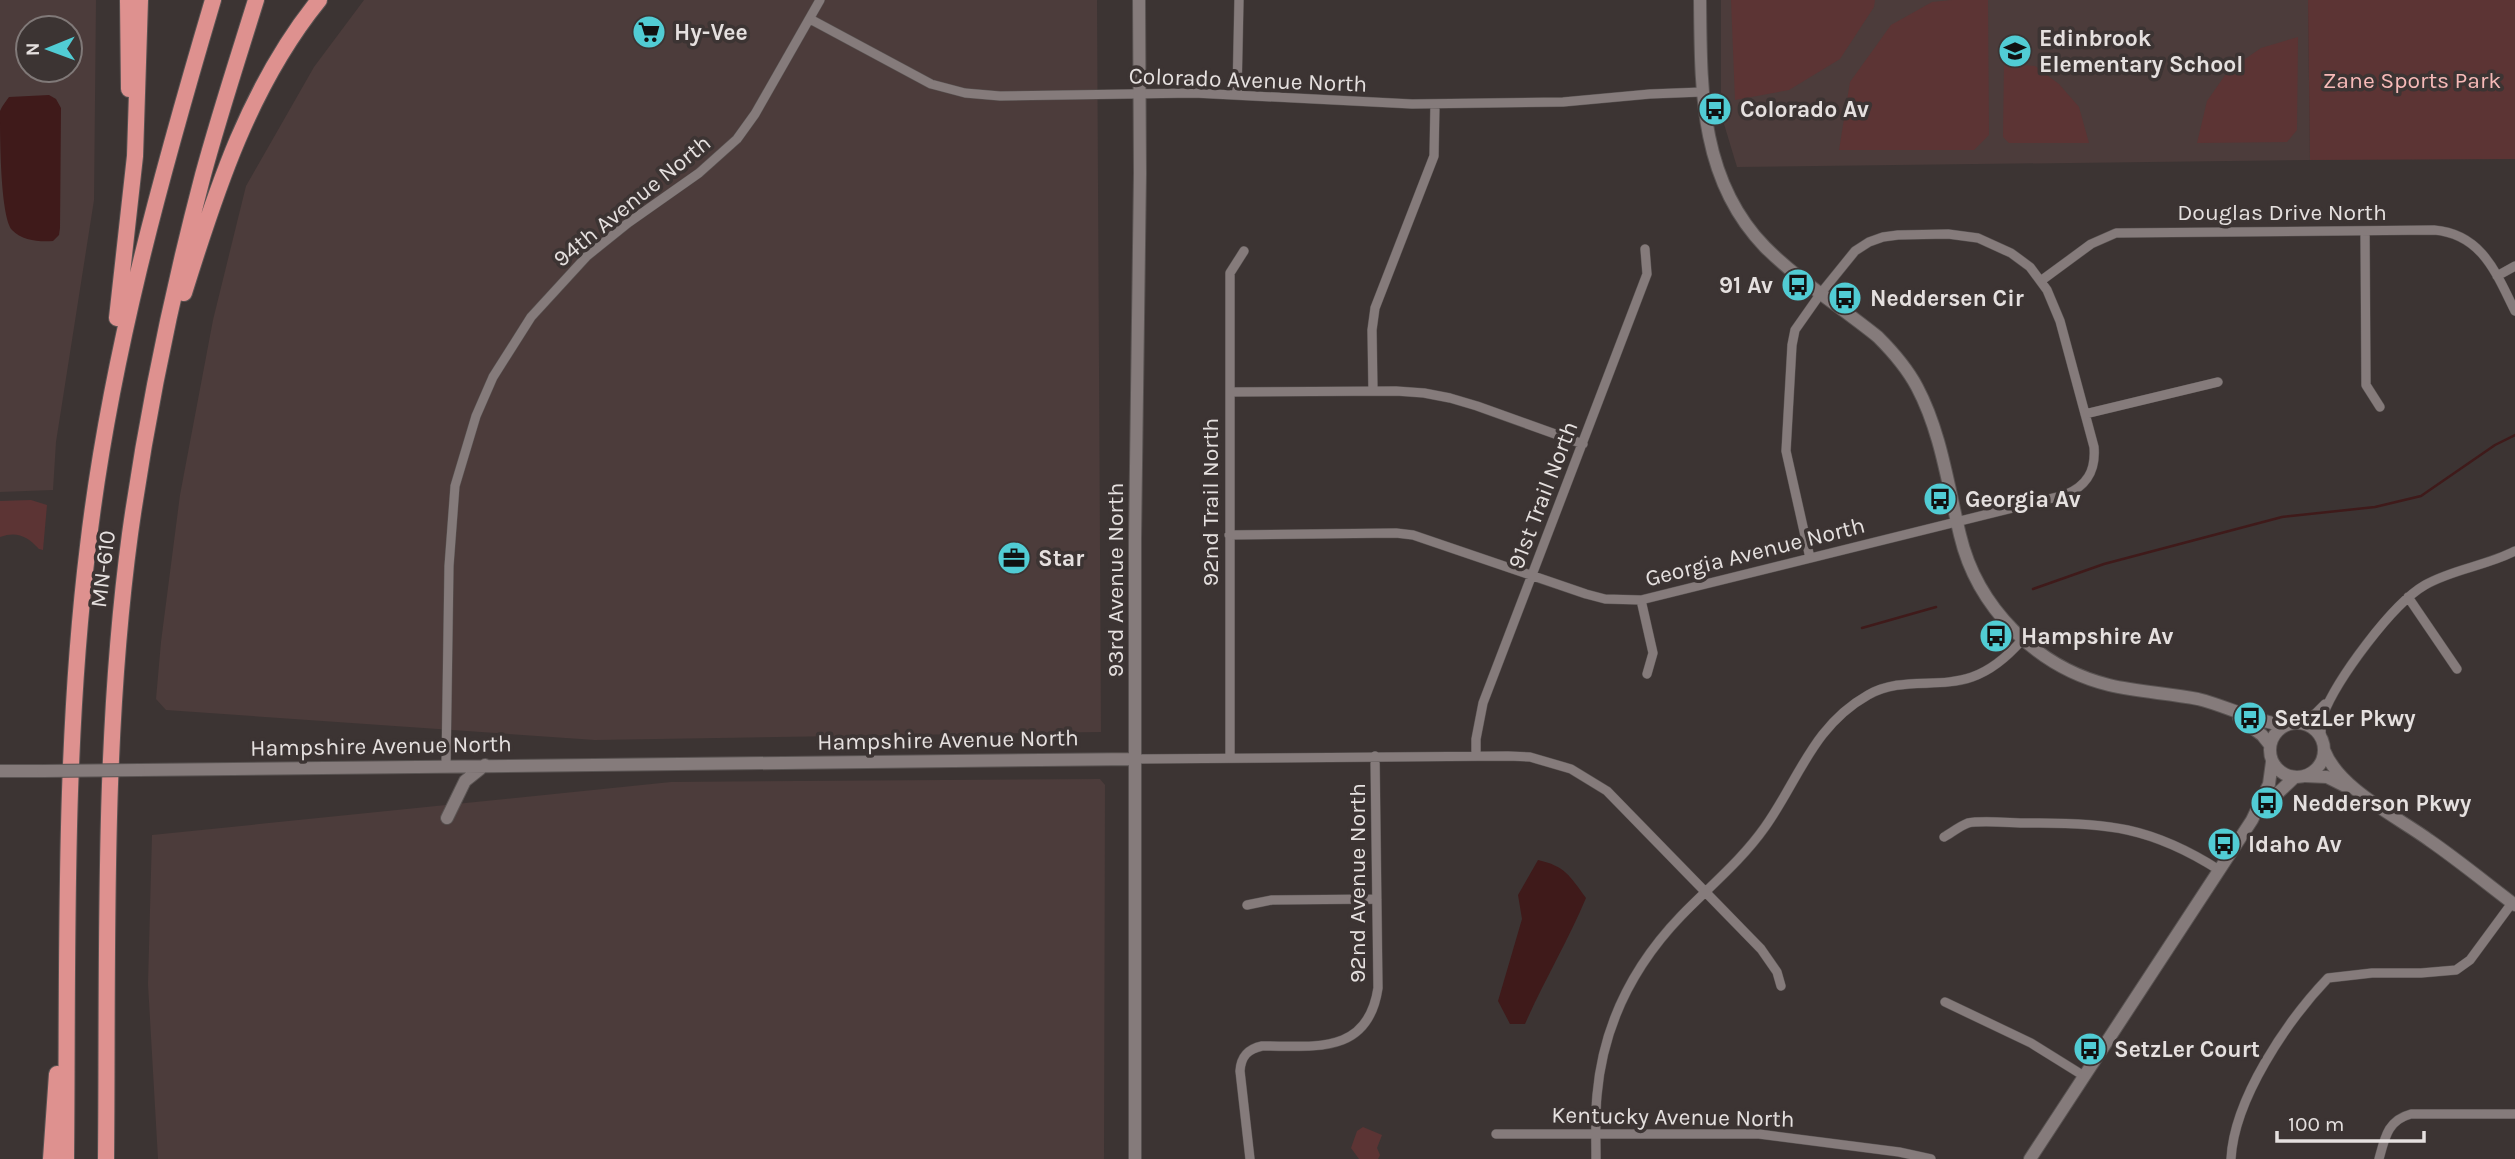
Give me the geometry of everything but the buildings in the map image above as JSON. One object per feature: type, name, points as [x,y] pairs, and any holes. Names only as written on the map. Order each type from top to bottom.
[{"type":"highway","points":[[128,0],[129,86],[135,156]]},
{"type":"highway","points":[[95,489],[125,257],[135,156],[140,0]]},
{"type":"highway","name":"MN-610","points":[[66,1159],[72,724],[86,559],[95,489],[118,362],[144,242],[213,0]]},
{"type":"highway","name":"MN-610","points":[[106,1159],[110,791],[117,659],[130,535],[154,388],[179,270],[204,173],[256,0]]},
{"type":"highway","points":[[154,388],[199,243],[240,131],[281,55],[320,0]]},
{"type":"highway","points":[[108,938],[117,1159]]},
{"type":"highway","points":[[51,1159],[57,1071],[66,1009]]},
{"type":"street","name":"94th Avenue North","points":[[446,766],[449,566],[456,486],[476,415],[493,377],[531,317],[587,256],[659,200],[699,173],[737,139],[755,114],[820,0]]},
{"type":"street","name":"93rd Avenue North","points":[[1135,1159],[1135,540],[1139,0]]},
{"type":"street","points":[[1237,94],[1239,0]]},
{"type":"street","points":[[1700,0],[1702,92],[1710,144],[1736,207],[1764,246],[1783,264],[1878,337],[1916,385],[1934,431],[1968,562],[1978,583],[2000,615],[2022,640],[2054,663],[2087,679],[2125,689],[2200,699],[2260,721],[2284,725],[2300,723],[2308,725],[2321,736]]},
{"type":"street","name":"Colorado Avenue North","points":[[810,19],[931,84],[965,93],[1000,96],[1237,94],[1390,104],[1435,104],[1563,102],[1702,92]]},
{"type":"street","points":[[1373,391],[1372,330],[1375,308],[1434,156],[1435,104]]},
{"type":"street","name":"Douglas Drive North","points":[[2042,280],[2091,244],[2116,233],[2434,230],[2452,233],[2474,245],[2497,276],[2515,311]]},
{"type":"street","points":[[2365,231],[2366,385],[2380,407]]},
{"type":"street","points":[[1810,558],[1790,471],[1786,431],[1795,330],[1855,251],[1883,237],[1948,234],[1978,238],[2011,253],[2030,267],[2042,280],[2060,321],[2085,414],[2218,382]]},
{"type":"street","name":"91st Trail North","points":[[1476,756],[1477,730],[1483,703],[1647,274],[1645,249]]},
{"type":"street","name":"92nd Trail North","points":[[1230,757],[1230,274],[1244,251]]},
{"type":"street","points":[[2497,276],[2515,266]]},
{"type":"street","points":[[1230,392],[1424,393],[1450,398],[1583,444]]},
{"type":"street","name":"Georgia Avenue North","points":[[1229,536],[1396,533],[1431,540],[1605,599],[1641,600],[2076,490],[2092,471],[2095,459],[2085,414]]},
{"type":"street","points":[[2231,1159],[2238,1119],[2247,1096],[2300,1010],[2328,978],[2372,973],[2456,970],[2470,960],[2514,904],[2429,840],[2360,793],[2335,770],[2324,750],[2321,736],[2322,718],[2332,698],[2367,644],[2408,597],[2438,578],[2515,551]]},
{"type":"street","points":[[2408,597],[2458,669]]},
{"type":"street","points":[[1641,600],[1653,653],[1647,674]]},
{"type":"street","points":[[1596,1159],[1596,1098],[1601,1064],[1609,1030],[1622,998],[1640,967],[1661,940],[1738,862],[1765,827],[1808,754],[1834,719],[1870,694],[1890,686],[1970,678],[1987,671],[2022,640]]},
{"type":"street","points":[[2300,723],[2332,698]]},
{"type":"street","points":[[2231,710],[2270,745]]},
{"type":"street","points":[[2252,820],[2269,784],[2272,762],[2270,745],[2275,733],[2284,725]]},
{"type":"street","points":[[2030,1159],[2252,820],[2274,794],[2300,776],[2315,770],[2321,763],[2324,750]]},
{"type":"street","name":"92nd Avenue North","points":[[1250,1159],[1241,1061],[1246,1053],[1253,1048],[1335,1044],[1361,1029],[1370,1017],[1378,988],[1375,756]]},
{"type":"street","name":"Hampshire Avenue North","points":[[0,771],[1230,757],[1530,757],[1571,769],[1607,791],[1765,954],[1777,972],[1780,986]]},
{"type":"street","points":[[2272,762],[2286,775],[2327,777],[2360,793]]},
{"type":"street","points":[[447,818],[465,781],[485,765]]},
{"type":"street","points":[[1944,836],[1968,823],[2102,824],[2134,830],[2164,840],[2219,870]]},
{"type":"street","points":[[1247,905],[1272,900],[1377,899]]},
{"type":"street","points":[[1945,1002],[2031,1043],[2084,1076]]},
{"type":"street","points":[[2379,1159],[2386,1133],[2392,1123],[2401,1117],[2412,1114],[2515,1114]]},
{"type":"street","name":"Kentucky Avenue North","points":[[1496,1134],[1759,1134],[1899,1152],[1931,1159]]},
{"type":"shaded area","points":[[0,0],[96,0],[94,200],[56,442],[53,490],[0,492]]},
{"type":"shaded area","points":[[364,0],[1097,0],[1101,732],[595,740],[166,710],[156,699],[180,495],[213,320],[246,186],[314,67]]},
{"type":"shaded area","name":"Edinbrook Elementary School","points":[[1721,0],[2308,0],[2310,160],[1737,167],[1724,124],[1721,101]]},
{"type":"shaded area","points":[[49,95],[56,99],[61,108],[60,228],[59,235],[53,241],[43,241],[21,237],[12,230],[8,222],[2,173],[0,111],[9,97]]},
{"type":"shaded area","points":[[1100,779],[1105,785],[1104,1159],[158,1159],[148,984],[152,835],[671,782]]},
{"type":"shaded area","points":[[1538,860],[1555,865],[1566,873],[1586,898],[1525,1024],[1510,1024],[1498,1001],[1522,919],[1518,895]]},
{"type":"green space","points":[[1731,0],[1875,0],[1874,7],[1840,59],[1789,90],[1735,100]]},
{"type":"green space","points":[[1988,0],[1989,135],[1974,150],[1839,150],[1850,82],[1891,25],[1932,2]]},
{"type":"green space","name":"Zane Sports Park","points":[[2308,0],[2515,0],[2515,159],[2310,160]]},
{"type":"green space","points":[[2298,37],[2297,130],[2287,142],[2197,143],[2207,101],[2228,71],[2261,48]]},
{"type":"green space","points":[[2004,63],[2035,66],[2059,84],[2079,107],[2089,143],[2009,143],[2003,137]]},
{"type":"green space","points":[[31,500],[47,505],[43,550],[21,536],[0,537],[0,501]]},
{"type":"green space","points":[[1363,1127],[1382,1135],[1377,1148],[1380,1155],[1378,1159],[1359,1159],[1351,1148],[1357,1131]]},
{"type":"waterway","points":[[2033,589],[2104,564],[2282,517],[2375,507],[2421,496],[2495,445],[2515,435]]},
{"type":"waterway","points":[[1862,628],[1936,607]]},
{"type":"place","name":"Hy-Vee","points":[[649,32]]},
{"type":"place","name":"Edinbrook Elementary School","points":[[2015,51]]},
{"type":"place","name":"Colorado Av","points":[[1715,109]]},
{"type":"place","name":"91 Av","points":[[1798,285]]},
{"type":"place","name":"Neddersen Cir","points":[[1845,298]]},
{"type":"place","name":"Georgia Av","points":[[1940,499]]},
{"type":"place","name":"Star","points":[[1014,558]]},
{"type":"place","name":"Hampshire Av","points":[[1996,636]]},
{"type":"place","name":"SetzLer Pkwy","points":[[2250,718]]},
{"type":"place","name":"Nedderson Pkwy","points":[[2267,803]]},
{"type":"place","name":"Idaho Av","points":[[2224,844]]},
{"type":"place","name":"SetzLer Court","points":[[2090,1049]]}]
